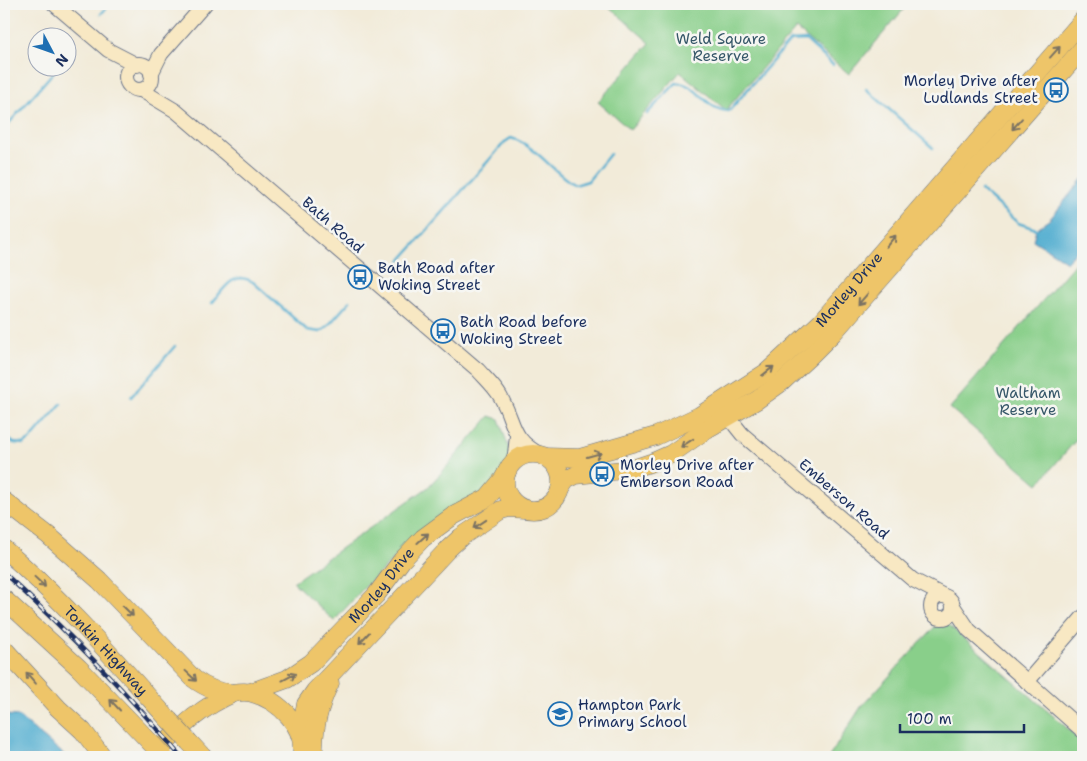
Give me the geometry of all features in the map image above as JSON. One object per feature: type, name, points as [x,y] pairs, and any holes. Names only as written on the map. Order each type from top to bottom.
[{"type":"highway","name":"Morley Drive","points":[[560,489],[566,480],[576,475],[632,469],[653,462],[671,454],[707,430],[728,408],[822,322],[996,118],[1083,20]]},
{"type":"highway","name":"Morley Drive","points":[[543,456],[580,458],[648,439],[728,408],[782,382],[833,333],[1083,48]]},
{"type":"highway","points":[[528,454],[543,456],[554,463],[561,480],[560,489],[556,497],[550,504],[533,510],[524,509],[516,505],[506,490],[505,481],[509,468],[519,458],[528,454]]},
{"type":"highway","name":"Morley Drive","points":[[152,749],[174,735],[214,704],[287,679],[311,663],[376,595],[402,560],[422,538],[453,516],[487,498],[498,486],[509,468]]},
{"type":"highway","points":[[4,501],[49,536],[99,580],[194,679],[219,692],[243,693],[278,705],[300,732]]},
{"type":"highway","name":"Morley Drive","points":[[301,757],[303,745],[300,732],[306,704],[315,691],[461,536],[501,510],[509,508],[524,509]]},
{"type":"highway","name":"Tonkin Highway","points":[[4,550],[46,587],[83,624],[203,757]]},
{"type":"highway","name":"Tonkin Highway","points":[[4,599],[79,668],[152,749],[164,757]]},
{"type":"highway","points":[[4,649],[58,708],[83,731],[103,757]]},
{"type":"highway","points":[[314,757],[313,740],[323,698],[334,676],[350,654]]},
{"type":"highway","points":[[58,708],[92,757]]},
{"type":"main road","name":"Bath Road","points":[[54,4],[108,50],[145,71],[176,111]]},
{"type":"main road","points":[[145,71],[129,70],[126,76],[130,86],[135,90],[141,90],[149,85],[145,71],[154,56],[161,54],[205,4]]},
{"type":"main road","name":"Bath Road","points":[[108,50],[126,76]]},
{"type":"main road","name":"Bath Road","points":[[141,90],[176,111],[488,380],[502,398],[517,436],[523,444],[543,456]]},
{"type":"main road","name":"Emberson Road","points":[[728,408],[748,428],[754,443],[913,580],[948,601],[969,630],[1083,731]]},
{"type":"main road","points":[[509,468],[515,454],[517,436]]},
{"type":"main road","name":"Emberson Road","points":[[913,580],[931,607]]},
{"type":"main road","points":[[938,597],[948,601],[950,614],[944,618],[934,615],[931,607],[934,600],[938,597]]},
{"type":"main road","name":"Emberson Road","points":[[944,618],[969,630]]},
{"type":"main road","points":[[1027,682],[1083,618]]},
{"type":"green space","name":"Weld Square Reserve","points":[[606,4],[908,4],[849,74],[796,29],[726,110],[680,72],[630,130],[598,102],[650,43]]},
{"type":"green space","name":"Waltham Reserve","points":[[1083,254],[1083,432],[1038,484],[950,408]]},
{"type":"green space","points":[[490,416],[499,419],[516,470],[513,478],[411,542],[362,590],[334,621],[293,582],[427,488]]},
{"type":"green space","points":[[942,619],[1083,742],[1083,757],[829,757],[861,707]]},
{"type":"water","points":[[1083,178],[1083,243],[1067,262],[1033,240],[1036,229],[1050,219]]},
{"type":"water","points":[[6,715],[18,716],[67,757],[4,757],[4,718]]},
{"type":"waterway","points":[[101,14],[110,4]]},
{"type":"waterway","points":[[647,114],[676,83],[691,87],[714,107],[729,111],[790,41],[806,40],[833,65]]},
{"type":"waterway","points":[[4,129],[48,78]]},
{"type":"waterway","points":[[866,89],[933,148]]},
{"type":"waterway","points":[[400,261],[505,142],[511,138],[529,147],[575,185],[588,181],[610,154]]},
{"type":"waterway","points":[[981,190],[1018,223],[1036,229]]},
{"type":"waterway","points":[[212,303],[225,287],[234,280],[246,279],[253,282],[307,330],[320,332],[327,327],[350,301]]},
{"type":"waterway","points":[[131,397],[175,346]]},
{"type":"waterway","points":[[4,436],[14,443],[24,444],[31,439],[61,404]]},
{"type":"railway","points":[[4,573],[96,662],[181,757]]},
{"type":"place","name":"Morley Drive after Ludlands Street","points":[[1056,90]]},
{"type":"place","name":"Bath Road after Woking Street","points":[[360,277]]},
{"type":"place","name":"Bath Road before Woking Street","points":[[443,331]]},
{"type":"place","name":"Morley Drive after Emberson Road","points":[[602,474]]},
{"type":"place","name":"Hampton Park Primary School","points":[[560,714]]}]
